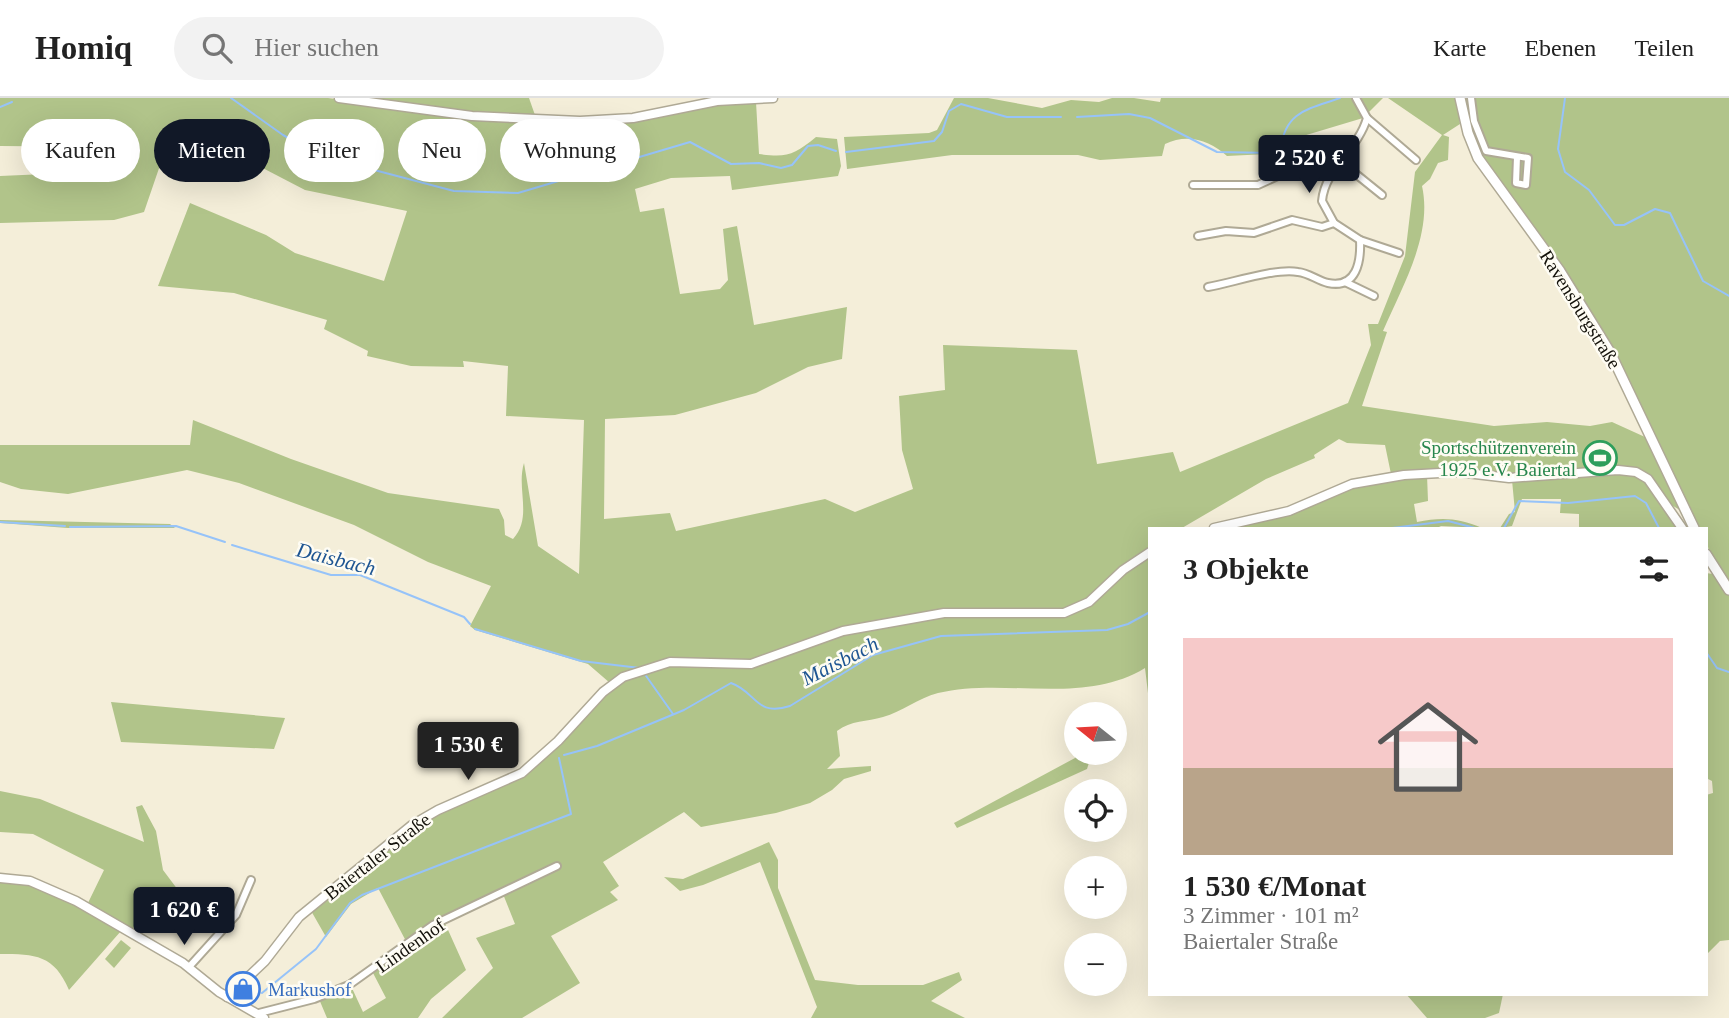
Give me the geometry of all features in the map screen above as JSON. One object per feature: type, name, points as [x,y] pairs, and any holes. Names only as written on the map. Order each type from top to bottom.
[{"type":"main road","name":"Ravensburgstraße","points":[[1460,98],[1468,133],[1478,158],[1560,271],[1610,352],[1694,527]]},
{"type":"main road","points":[[1709,566],[1729,590]]},
{"type":"street","points":[[339,98],[472,116],[580,121],[633,118],[717,101],[773,98]]},
{"type":"street","points":[[1471,98],[1474,121],[1486,152],[1517,156]]},
{"type":"street","points":[[1356,99],[1367,118],[1416,160]]},
{"type":"street","points":[[1367,118],[1362,136],[1331,173],[1322,201],[1334,223],[1360,240],[1399,253]]},
{"type":"street","points":[[1341,162],[1382,195]]},
{"type":"street","points":[[1193,185],[1258,185],[1293,169],[1314,169],[1331,173]]},
{"type":"street","points":[[1199,236],[1226,231],[1254,233],[1292,219],[1322,227],[1334,223]]},
{"type":"street","points":[[1208,287],[1298,272],[1329,284],[1345,282],[1357,272],[1361,261],[1360,240]]},
{"type":"street","points":[[1345,282],[1374,296]]},
{"type":"street","points":[[1218,527],[1299,508],[1352,484],[1404,475],[1447,472],[1509,478],[1618,470],[1636,472],[1648,479],[1681,527]]},
{"type":"street","name":"Baiertaler Straße","points":[[227,997],[265,961],[299,917],[412,825],[438,810],[505,783],[522,773],[617,680],[646,668],[673,662],[751,664],[843,631],[944,613],[1064,613],[1089,602],[1123,570],[1148,553]]},
{"type":"street","name":"Lindenhof","points":[[262,1016],[349,985],[436,923],[557,866]]},
{"type":"street","points":[[0,878],[30,881],[76,901],[189,967],[227,997],[262,1016]]},
{"type":"street","points":[[189,967],[236,915],[251,880]]},
{"type":"green space","points":[[0,98],[328,98],[500,120],[500,182],[640,182],[640,119],[604,119],[712,105],[756,102],[759,154],[790,154],[816,137],[837,139],[841,166],[838,176],[732,190],[730,176],[671,178],[635,189],[640,212],[664,208],[680,294],[720,289],[728,280],[723,229],[737,226],[754,325],[847,307],[842,359],[808,367],[756,393],[675,415],[605,419],[604,519],[670,513],[676,531],[825,499],[855,512],[913,489],[902,450],[899,396],[945,390],[943,345],[1077,350],[1097,464],[1173,452],[1180,472],[1348,403],[1371,345],[1368,324],[1378,324],[1405,256],[1415,172],[1442,135],[1388,98],[1457,98],[1460,124],[1443,135],[1449,137],[1448,160],[1438,163],[1430,179],[1422,186],[1424,204],[1420,242],[1407,279],[1383,331],[1387,332],[1362,406],[1494,426],[1547,422],[1590,426],[1612,422],[1645,437],[1683,512],[1670,504],[1679,527],[1579,527],[1579,514],[1560,513],[1561,499],[1522,499],[1512,526],[1501,527],[1509,514],[1515,512],[1512,480],[1625,471],[1625,466],[1507,474],[1391,474],[1385,445],[1347,443],[1339,439],[1314,455],[1315,458],[1266,479],[1184,527],[1148,527],[1148,552],[1090,599],[1057,612],[948,609],[893,618],[808,640],[754,660],[722,662],[679,658],[651,664],[610,683],[588,664],[475,630],[470,626],[491,586],[428,562],[354,525],[239,483],[187,470],[68,494],[21,489],[0,482],[0,445],[190,445],[193,420],[291,459],[388,493],[499,509],[504,520],[505,535],[513,539],[522,522],[524,463],[538,546],[579,574],[584,420],[506,416],[508,366],[463,361],[464,367],[411,366],[367,356],[368,351],[324,329],[327,320],[234,293],[158,286],[190,203],[266,235],[295,253],[384,281],[407,211],[305,190],[290,182],[384,182],[384,119],[284,119],[284,179],[270,172],[270,119],[154,119],[154,182],[144,212],[114,220],[0,223],[0,176],[21,175],[21,182],[140,182],[140,119],[21,119],[21,146],[0,146]]},
{"type":"green space","points":[[355,98],[529,98],[536,118]]},
{"type":"green space","points":[[954,98],[988,98],[1042,108],[1071,100],[1099,102],[1112,98],[1160,102],[1161,98],[1383,98],[1363,118],[1293,139],[1289,153],[1227,156],[1206,142],[1182,139],[1165,144],[1162,156],[1100,160],[1078,155],[952,155],[847,169],[844,137],[929,133],[937,130]]},
{"type":"green space","points":[[1465,98],[1729,98],[1729,584],[1712,558],[1708,547],[1708,527],[1697,527],[1642,410],[1580,294],[1494,177],[1470,126]]},
{"type":"green space","points":[[1427,475],[1428,501],[1414,504],[1417,522],[1450,519],[1479,527],[1228,527],[1350,488]]},
{"type":"green space","points":[[0,520],[170,524],[175,528],[68,528],[0,523]]},
{"type":"green space","points":[[1148,555],[1148,693],[1145,668],[1096,686],[963,689],[938,693],[890,715],[848,725],[837,731],[840,756],[827,769],[871,766],[871,771],[844,779],[810,803],[776,813],[701,827],[684,812],[603,862],[619,886],[610,892],[618,900],[551,936],[580,983],[522,1018],[442,1018],[493,968],[476,938],[515,924],[503,894],[444,921],[466,970],[431,999],[418,1018],[327,1018],[319,999],[351,986],[363,1012],[386,998],[373,973],[408,945],[378,888],[351,904],[326,937],[310,909],[415,825],[510,782],[620,681],[670,663],[749,667],[834,636],[933,617],[1069,614]]},
{"type":"green space","points":[[1708,573],[1713,574],[1729,596],[1729,940],[1720,941],[1708,953],[1708,794],[1713,793],[1712,781],[1708,779]]},
{"type":"green space","points":[[111,702],[285,718],[274,749],[121,742]]},
{"type":"green space","points":[[1064,764],[1088,765],[1087,769],[957,828],[954,823]]},
{"type":"green space","points":[[0,791],[40,799],[144,842],[136,807],[142,805],[156,831],[163,870],[187,902],[167,921],[155,899],[133,930],[87,905],[104,870],[33,834],[0,832]]},
{"type":"green space","points":[[769,842],[778,860],[778,888],[815,980],[858,985],[923,985],[959,972],[962,980],[931,1001],[965,1018],[811,1018],[817,1007],[760,862],[703,885],[680,891],[664,877],[683,879]]},
{"type":"green space","points":[[0,881],[32,884],[77,905],[121,931],[69,990],[50,963],[34,956],[0,954]]},
{"type":"green space","points":[[121,940],[131,948],[114,968],[105,959]]},
{"type":"green space","points":[[1408,996],[1503,996],[1499,1013],[1485,1018],[1427,1018]]},
{"type":"waterway","points":[[231,98],[283,135],[321,156],[454,191],[518,193],[690,142],[731,164],[759,163],[781,168],[792,165],[808,146],[818,145],[836,151]]},
{"type":"waterway","points":[[1077,117],[1129,114],[1150,118],[1217,152],[1274,153],[1281,148],[1288,126],[1300,113],[1340,98]]},
{"type":"waterway","points":[[1565,98],[1558,149],[1565,172],[1589,190],[1615,225],[1624,225],[1655,209],[1670,213],[1703,281],[1729,296]]},
{"type":"waterway","points":[[0,107],[12,102]]},
{"type":"waterway","points":[[846,152],[934,141],[942,132],[949,111],[961,104],[1007,117],[1061,117]]},
{"type":"waterway","name":"Maisbach","points":[[1505,527],[1519,501],[1568,503],[1635,496],[1646,503],[1658,527]]},
{"type":"waterway","name":"Maisbach","points":[[1400,527],[1448,521],[1471,527]]},
{"type":"waterway","name":"Daisbach","points":[[0,522],[65,526]]},
{"type":"waterway","name":"Daisbach","points":[[70,527],[176,526],[225,542]]},
{"type":"waterway","name":"Daisbach","points":[[232,545],[331,575],[360,575],[464,617],[470,624]]},
{"type":"waterway","name":"Maisbach","points":[[564,755],[597,746],[684,710],[731,683],[763,706],[778,709],[790,706],[873,655],[941,636],[1107,630],[1128,624],[1148,613]]},
{"type":"waterway","name":"Daisbach","points":[[475,629],[581,661],[640,668]]},
{"type":"waterway","name":"Maisbach","points":[[1708,655],[1717,668],[1729,672]]},
{"type":"waterway","name":"Daisbach","points":[[644,673],[673,714]]},
{"type":"waterway","name":"Maisbach","points":[[262,993],[316,949],[350,903],[362,895],[571,814],[559,758]]},
{"type":"place","name":"Sportschützenverein 1925 e.V. Baiertal","points":[[1600,458]]},
{"type":"place","name":"Markushof","points":[[243,989]]}]
